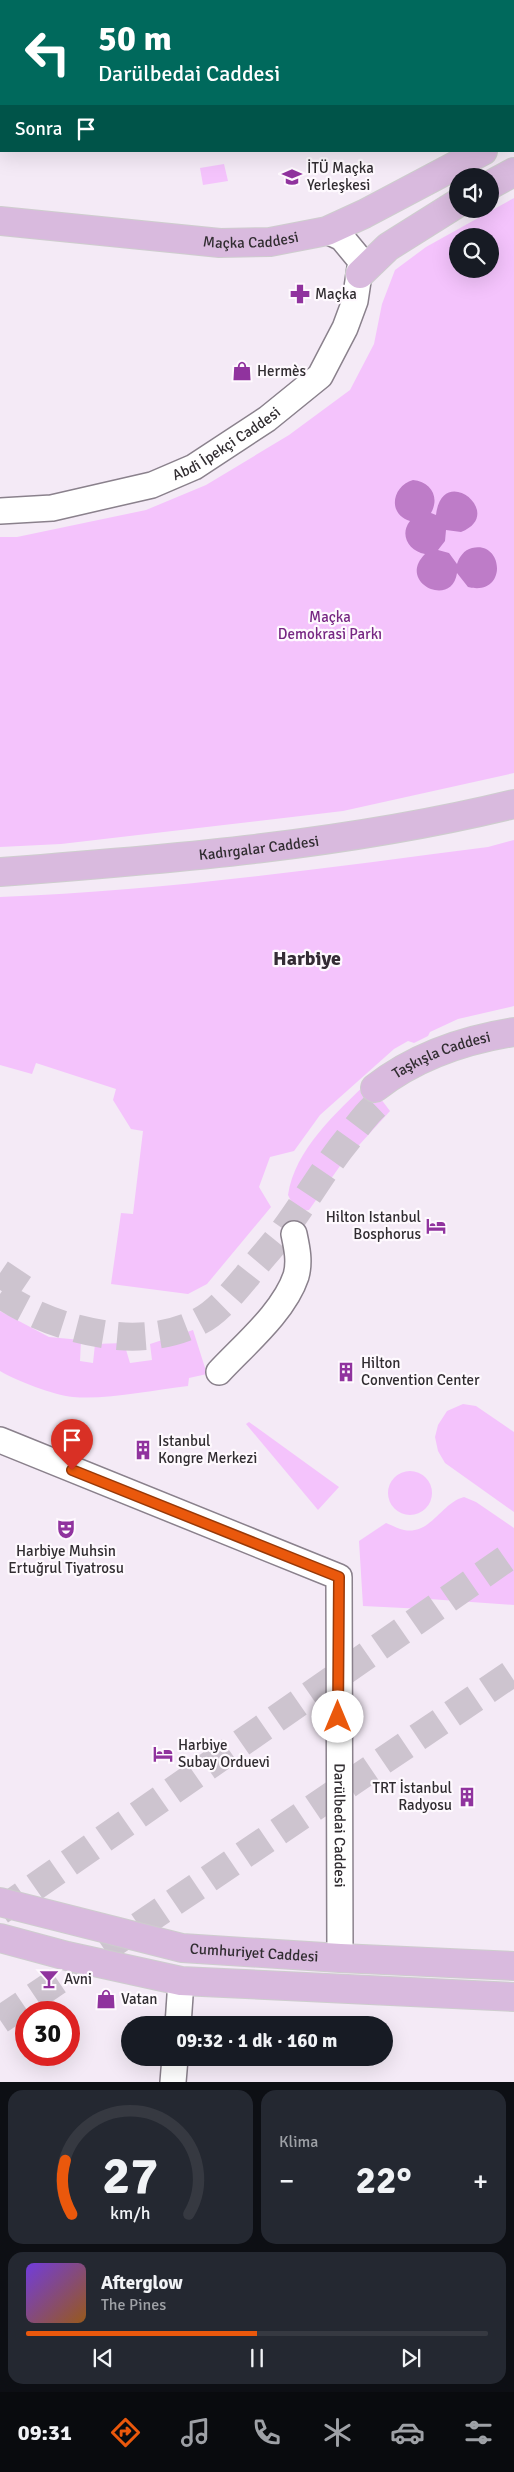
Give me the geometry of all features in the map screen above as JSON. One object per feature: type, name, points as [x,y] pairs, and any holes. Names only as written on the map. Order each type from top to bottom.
[{"type":"main road","name":"Maçka Caddesi","points":[[0,221],[220,243],[270,242],[327,231],[354,219],[481,152]]},
{"type":"main road","points":[[499,180],[514,172]]},
{"type":"main road","points":[[361,267],[388,247],[449,209]]},
{"type":"main road","name":"Kadırgalar Caddesi","points":[[0,872],[83,867],[264,848],[366,833],[514,804]]},
{"type":"main road","name":"Taşkışla Caddesi","points":[[514,1032],[482,1037],[451,1046],[395,1072],[379,1094],[398,1088],[458,1058],[514,1046]]},
{"type":"main road","name":"Cumhuriyet Caddesi","points":[[0,1902],[182,1948],[514,1966]]},
{"type":"main road","name":"Cumhuriyet Caddesi","points":[[0,1938],[67,1956],[182,1981],[514,1997]]},
{"type":"main road","points":[[338,1988],[340,1958]]},
{"type":"street","name":"Abdi İpekçi Caddesi","points":[[0,511],[52,508],[152,485],[194,467],[267,419],[320,376],[345,328],[355,301],[363,248],[354,219]]},
{"type":"street","points":[[327,231],[342,238],[361,267]]},
{"type":"street","points":[[219,1372],[279,1307],[288,1292],[298,1266],[294,1234]]},
{"type":"street","name":"Darülbedai Caddesi","points":[[0,1440],[339,1577],[340,1958]]},
{"type":"street","points":[[179,2016],[182,1981]]},
{"type":"street","points":[[173,2082],[174,2066]]},
{"type":"green space","points":[[224,164],[228,181],[203,185],[200,168]]},
{"type":"green space","name":"Maçka Demokrasi Parkı","points":[[514,198],[514,773],[343,811],[61,844],[0,847],[0,537],[17,537],[146,510],[206,485],[289,435],[350,390],[374,344],[382,304],[395,270],[426,247],[449,234],[449,278],[499,278],[499,228],[460,228],[478,218],[499,218],[499,206]]},
{"type":"green space","points":[[514,840],[514,1006],[458,1019],[430,1032],[428,1036],[414,1043],[408,1041],[394,1049],[320,1115],[294,1151],[270,1157],[259,1187],[271,1207],[207,1284],[188,1294],[111,1284],[121,1213],[133,1214],[143,1131],[131,1129],[113,1100],[116,1089],[36,1063],[32,1074],[0,1065],[0,897],[122,890],[244,878],[488,847]]},
{"type":"green space","points":[[368,1082],[390,1111],[340,1166],[309,1210],[300,1211],[294,1207],[288,1195],[292,1178],[299,1162],[330,1119]]},
{"type":"green space","points":[[0,1311],[49,1337],[81,1340],[80,1361],[93,1363],[95,1344],[124,1343],[130,1363],[152,1360],[150,1344],[193,1330],[207,1374],[189,1378],[188,1386],[115,1396],[86,1398],[65,1396],[46,1391],[0,1371]]},
{"type":"green space","points":[[463,1404],[476,1406],[514,1432],[514,1512],[445,1463],[438,1451],[435,1437],[438,1425],[447,1411]]},
{"type":"green space","points":[[249,1422],[339,1487],[318,1510],[246,1424]]},
{"type":"green space","points":[[410,1471],[422,1475],[428,1481],[432,1493],[428,1505],[422,1511],[410,1515],[398,1511],[392,1505],[388,1493],[392,1481],[398,1475]]},
{"type":"green space","points":[[464,1497],[476,1502],[514,1528],[514,1605],[429,1599],[424,1609],[363,1606],[359,1541],[386,1523],[404,1530],[422,1528],[449,1505]]},
{"type":"shaded area","points":[[413,480],[425,484],[432,491],[435,501],[431,513],[436,515],[441,499],[449,492],[459,492],[468,496],[475,504],[477,514],[473,524],[461,532],[446,530],[445,541],[438,550],[449,553],[457,564],[462,554],[469,549],[483,548],[490,552],[495,559],[497,568],[495,577],[490,584],[481,588],[468,587],[457,573],[453,584],[446,589],[428,588],[421,582],[417,574],[418,565],[425,554],[414,550],[407,542],[405,532],[410,521],[403,517],[395,507],[395,500],[400,488]]},
{"type":"tunnel","points":[[0,1294],[52,1321],[109,1335],[131,1337],[154,1335],[188,1327],[198,1322],[218,1308],[247,1276],[281,1235],[360,1123],[383,1099]]},
{"type":"tunnel","points":[[0,1273],[34,1296]]},
{"type":"tunnel","points":[[0,1911],[514,1553]]},
{"type":"tunnel","points":[[0,2020],[514,1672]]},
{"type":"place","name":"İTÜ Maçka Yerleşkesi","points":[[292,177]]},
{"type":"place","name":"Maçka","points":[[300,294]]},
{"type":"place","name":"Hermès","points":[[242,371]]},
{"type":"place","name":"Hilton Istanbul Bosphorus","points":[[436,1226]]},
{"type":"place","name":"Hilton Convention Center","points":[[346,1372]]},
{"type":"place","name":"Istanbul Kongre Merkezi","points":[[143,1450]]},
{"type":"place","name":"Harbiye Muhsin Ertuğrul Tiyatrosu","points":[[66,1529]]},
{"type":"place","name":"Harbiye Subay Orduevi","points":[[163,1754]]},
{"type":"place","name":"TRT İstanbul Radyosu","points":[[467,1797]]},
{"type":"place","name":"Avni","points":[[49,1979]]},
{"type":"place","name":"Vatan","points":[[106,1999]]},
{"type":"district","name":"Harbiye","points":[[307,958]]},
{"type":"route","points":[[72,1470],[301,1564],[339,1577],[338,1717]]}]
